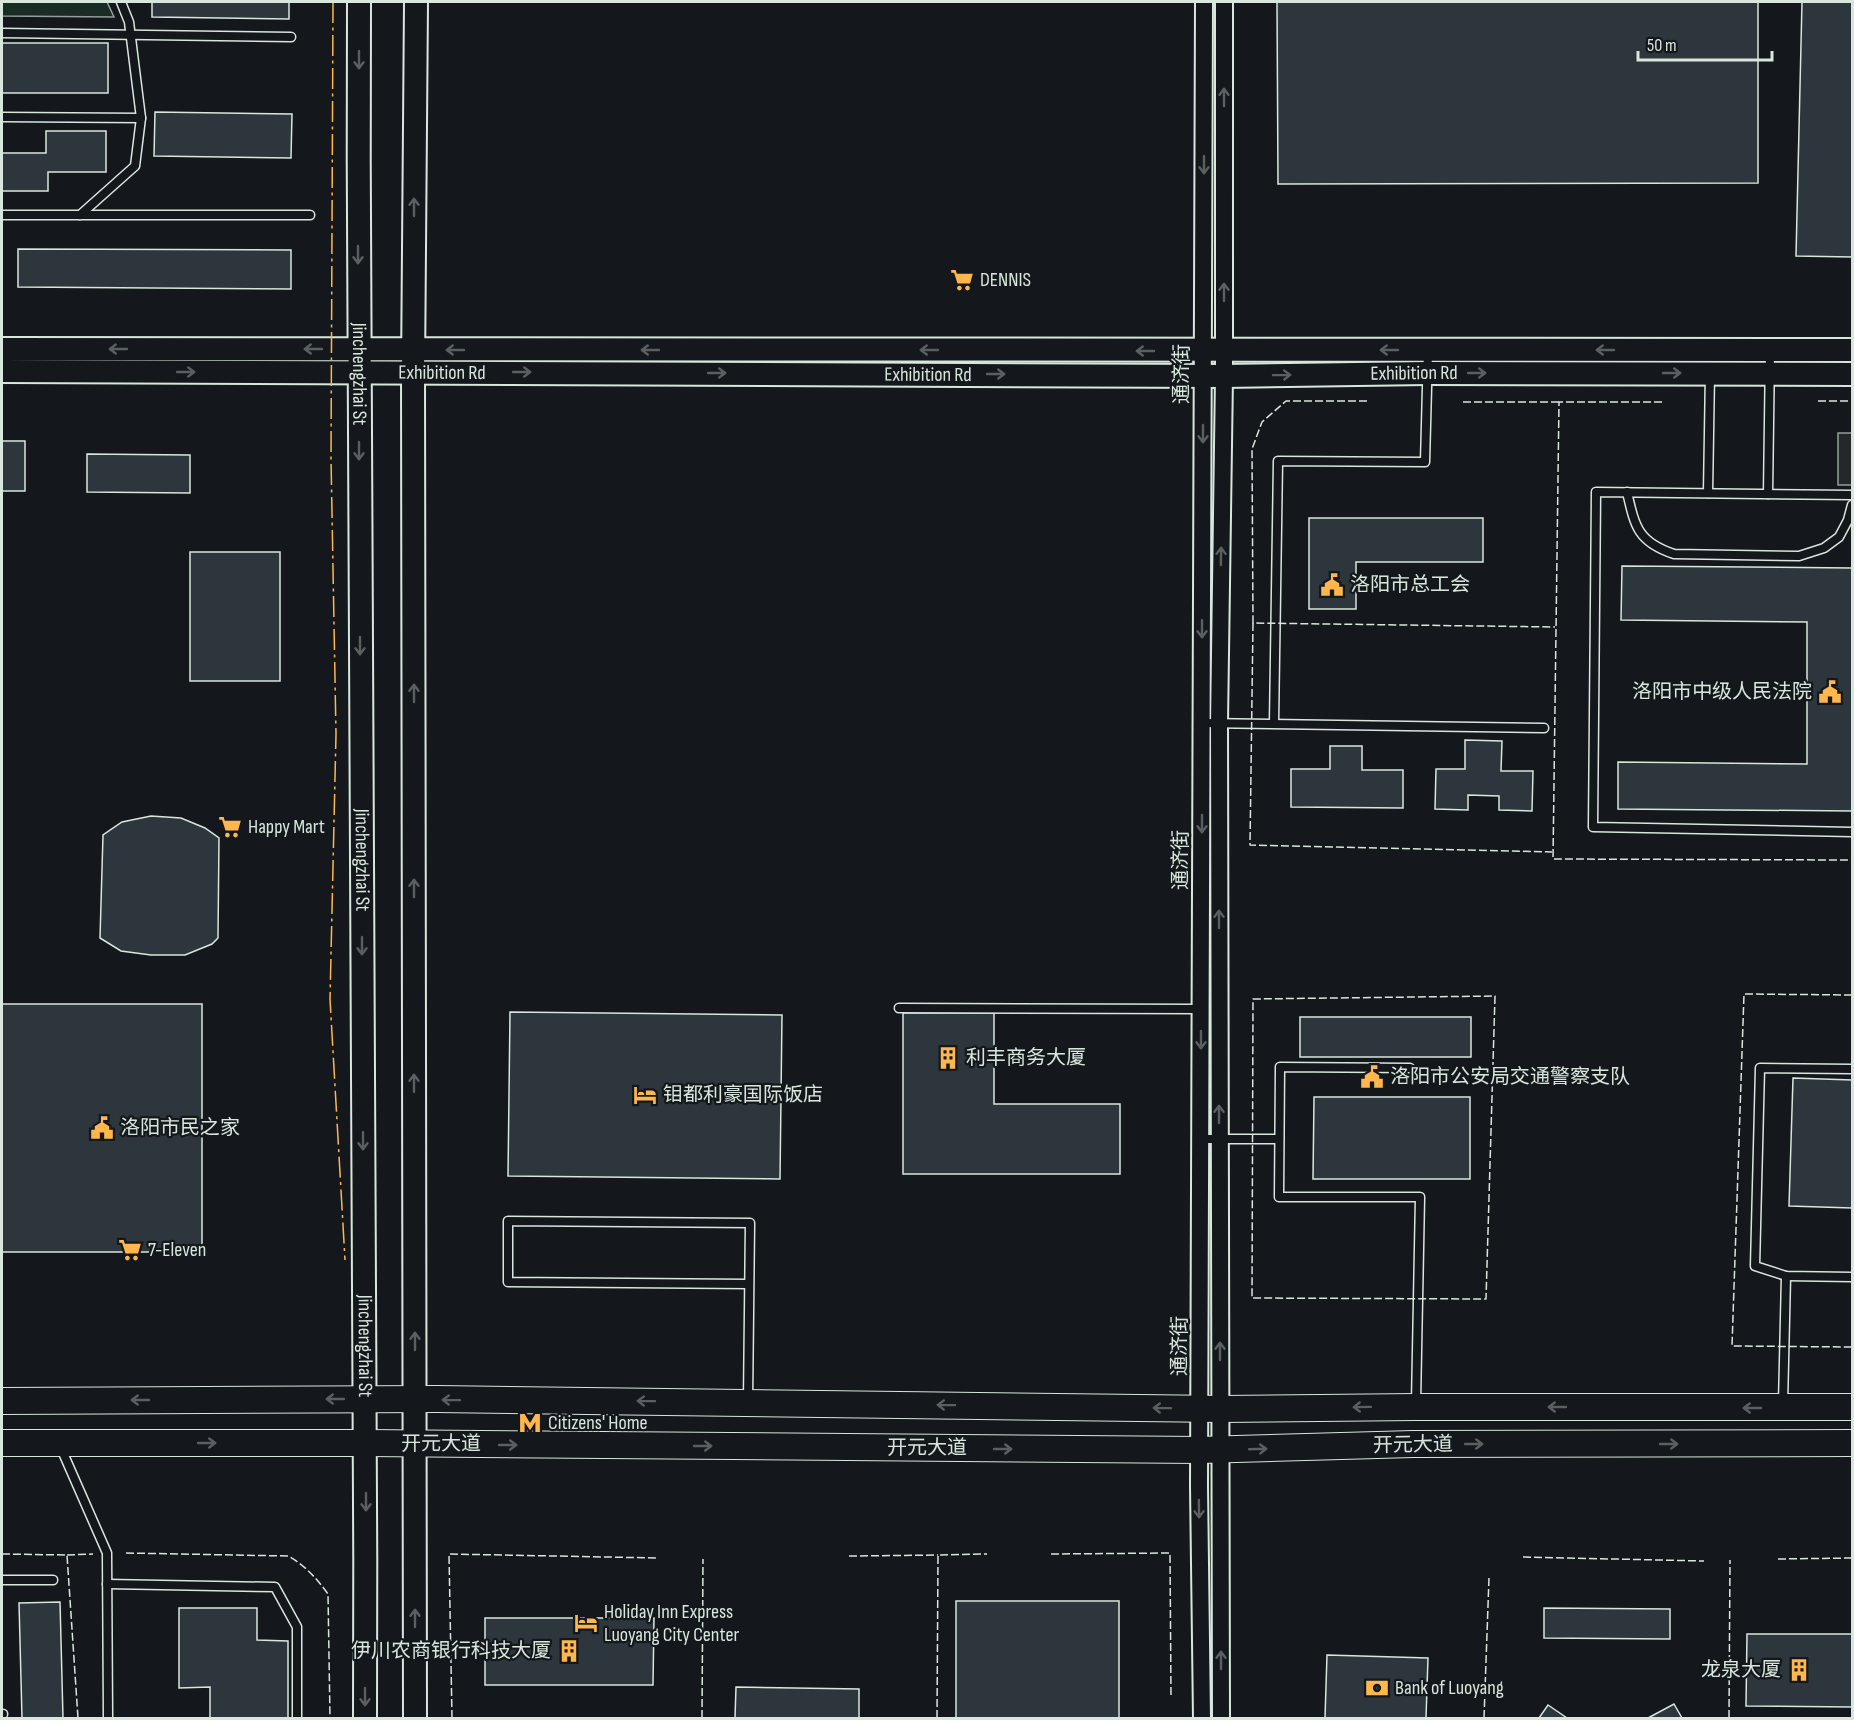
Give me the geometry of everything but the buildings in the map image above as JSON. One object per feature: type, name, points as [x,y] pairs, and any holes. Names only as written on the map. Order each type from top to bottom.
[{"type":"main road","name":"开元大道","points":[[2,1401],[415,1399],[1211,1409],[1852,1407]]},
{"type":"main road","name":"开元大道","points":[[2,1443],[366,1443],[1210,1450],[1413,1444],[1852,1443]]},
{"type":"street","name":"Jinchengzhai St","points":[[359,2],[358,360],[366,1443],[365,1719]]},
{"type":"street","points":[[415,1719],[413,361],[416,2]]},
{"type":"street","name":"通济街","points":[[1202,1719],[1220,1138],[1219,723],[1214,351],[1204,2]]},
{"type":"street","name":"通济街","points":[[1214,351],[1224,2]]},
{"type":"street","name":"Exhibition Rd","points":[[2,349],[358,360],[1214,376],[1427,373],[1852,374]]},
{"type":"street","name":"Exhibition Rd","points":[[413,361],[1214,351],[1852,350]]},
{"type":"street","name":"Exhibition Rd","points":[[2,371],[358,360]]},
{"type":"street","name":"通济街","points":[[1211,1409],[1201,1139],[1201,1009],[1202,723],[1214,376]]},
{"type":"street","name":"通济街","points":[[1210,1450],[1221,1719]]},
{"type":"lane","points":[[80,215],[135,166],[141,118],[129,22],[122,2]]},
{"type":"lane","points":[[2,33],[291,37]]},
{"type":"lane","points":[[2,117],[141,118]]},
{"type":"lane","points":[[2,215],[310,215]]},
{"type":"lane","points":[[1274,723],[1278,461],[1425,462],[1428,350]]},
{"type":"lane","points":[[1708,493],[1710,350]]},
{"type":"lane","points":[[1768,494],[1770,350]]},
{"type":"lane","points":[[1852,495],[1596,492],[1593,827],[1852,832]]},
{"type":"lane","points":[[1628,492],[1634,519],[1641,535],[1657,548],[1674,554],[1799,556],[1824,548],[1839,537],[1848,520],[1852,504]]},
{"type":"lane","points":[[1202,723],[1544,728]]},
{"type":"lane","points":[[899,1008],[1201,1009]]},
{"type":"lane","points":[[1410,1068],[1280,1067],[1279,1197],[1420,1197],[1416,1407]]},
{"type":"lane","points":[[1852,1068],[1760,1068],[1755,1266],[1786,1276],[1852,1277]]},
{"type":"lane","points":[[1201,1139],[1279,1139]]},
{"type":"lane","points":[[748,1402],[750,1223],[508,1221],[508,1282],[749,1284]]},
{"type":"lane","points":[[1783,1408],[1786,1276]]},
{"type":"lane","points":[[59,1443],[107,1553],[108,1719]]},
{"type":"lane","points":[[2,1580],[53,1580]]},
{"type":"lane","points":[[107,1584],[275,1587],[297,1627],[297,1719]]},
{"type":"green space","points":[[2,2],[107,2],[114,17],[2,16]]},
{"type":"shaded area","points":[[1838,433],[1852,433],[1852,485],[1838,485]]},
{"type":"fence","points":[[1367,401],[1286,401],[1262,422],[1252,449],[1253,623],[1555,627]]},
{"type":"fence","points":[[1818,401],[1852,401]]},
{"type":"fence","points":[[1463,402],[1559,402]]},
{"type":"fence","points":[[1662,402],[1559,402],[1553,859],[1852,860]]},
{"type":"fence","points":[[1253,623],[1250,845],[1552,852]]},
{"type":"fence","points":[[1852,995],[1744,994],[1732,1346],[1852,1347]]},
{"type":"fence","points":[[1495,996],[1486,1299],[1252,1298],[1253,999],[1495,996]]},
{"type":"fence","points":[[126,1553],[288,1556],[300,1564],[328,1594],[330,1718]]},
{"type":"fence","points":[[1051,1554],[1170,1553],[1171,1697]]},
{"type":"fence","points":[[2,1554],[67,1555],[78,1718]]},
{"type":"fence","points":[[67,1555],[93,1554]]},
{"type":"fence","points":[[452,1718],[449,1554],[658,1558]]},
{"type":"fence","points":[[937,1718],[938,1555],[987,1554]]},
{"type":"fence","points":[[849,1556],[938,1555]]},
{"type":"fence","points":[[1523,1557],[1704,1561]]},
{"type":"fence","points":[[1778,1559],[1852,1558]]},
{"type":"fence","points":[[702,1718],[703,1559]]},
{"type":"fence","points":[[1729,1718],[1730,1560]]},
{"type":"fence","points":[[1484,1718],[1489,1578]]},
{"type":"power","points":[[333,2],[331,458],[336,734],[330,999],[345,1260]]},
{"type":"place","name":"DENNIS","points":[[962,280]]},
{"type":"place","name":"洛阳市总工会","points":[[1332,585]]},
{"type":"place","name":"洛阳市中级人民法院","points":[[1830,692]]},
{"type":"place","name":"Happy Mart","points":[[230,827]]},
{"type":"place","name":"利丰商务大厦","points":[[948,1058]]},
{"type":"place","name":"洛阳市公安局交通警察支队","points":[[1372,1077]]},
{"type":"place","name":"钼都利豪国际饭店","points":[[645,1095]]},
{"type":"place","name":"洛阳市民之家","points":[[102,1128]]},
{"type":"place","name":"7-Eleven","points":[[130,1250]]},
{"type":"place","name":"Citizens' Home","points":[[530,1423]]},
{"type":"place","name":"Holiday Inn Express Luoyang City Center","points":[[586,1623]]},
{"type":"place","name":"伊川农商银行科技大厦","points":[[569,1651]]},
{"type":"place","name":"龙泉大厦","points":[[1799,1670]]},
{"type":"place","name":"Bank of Luoyang","points":[[1377,1688]]}]
